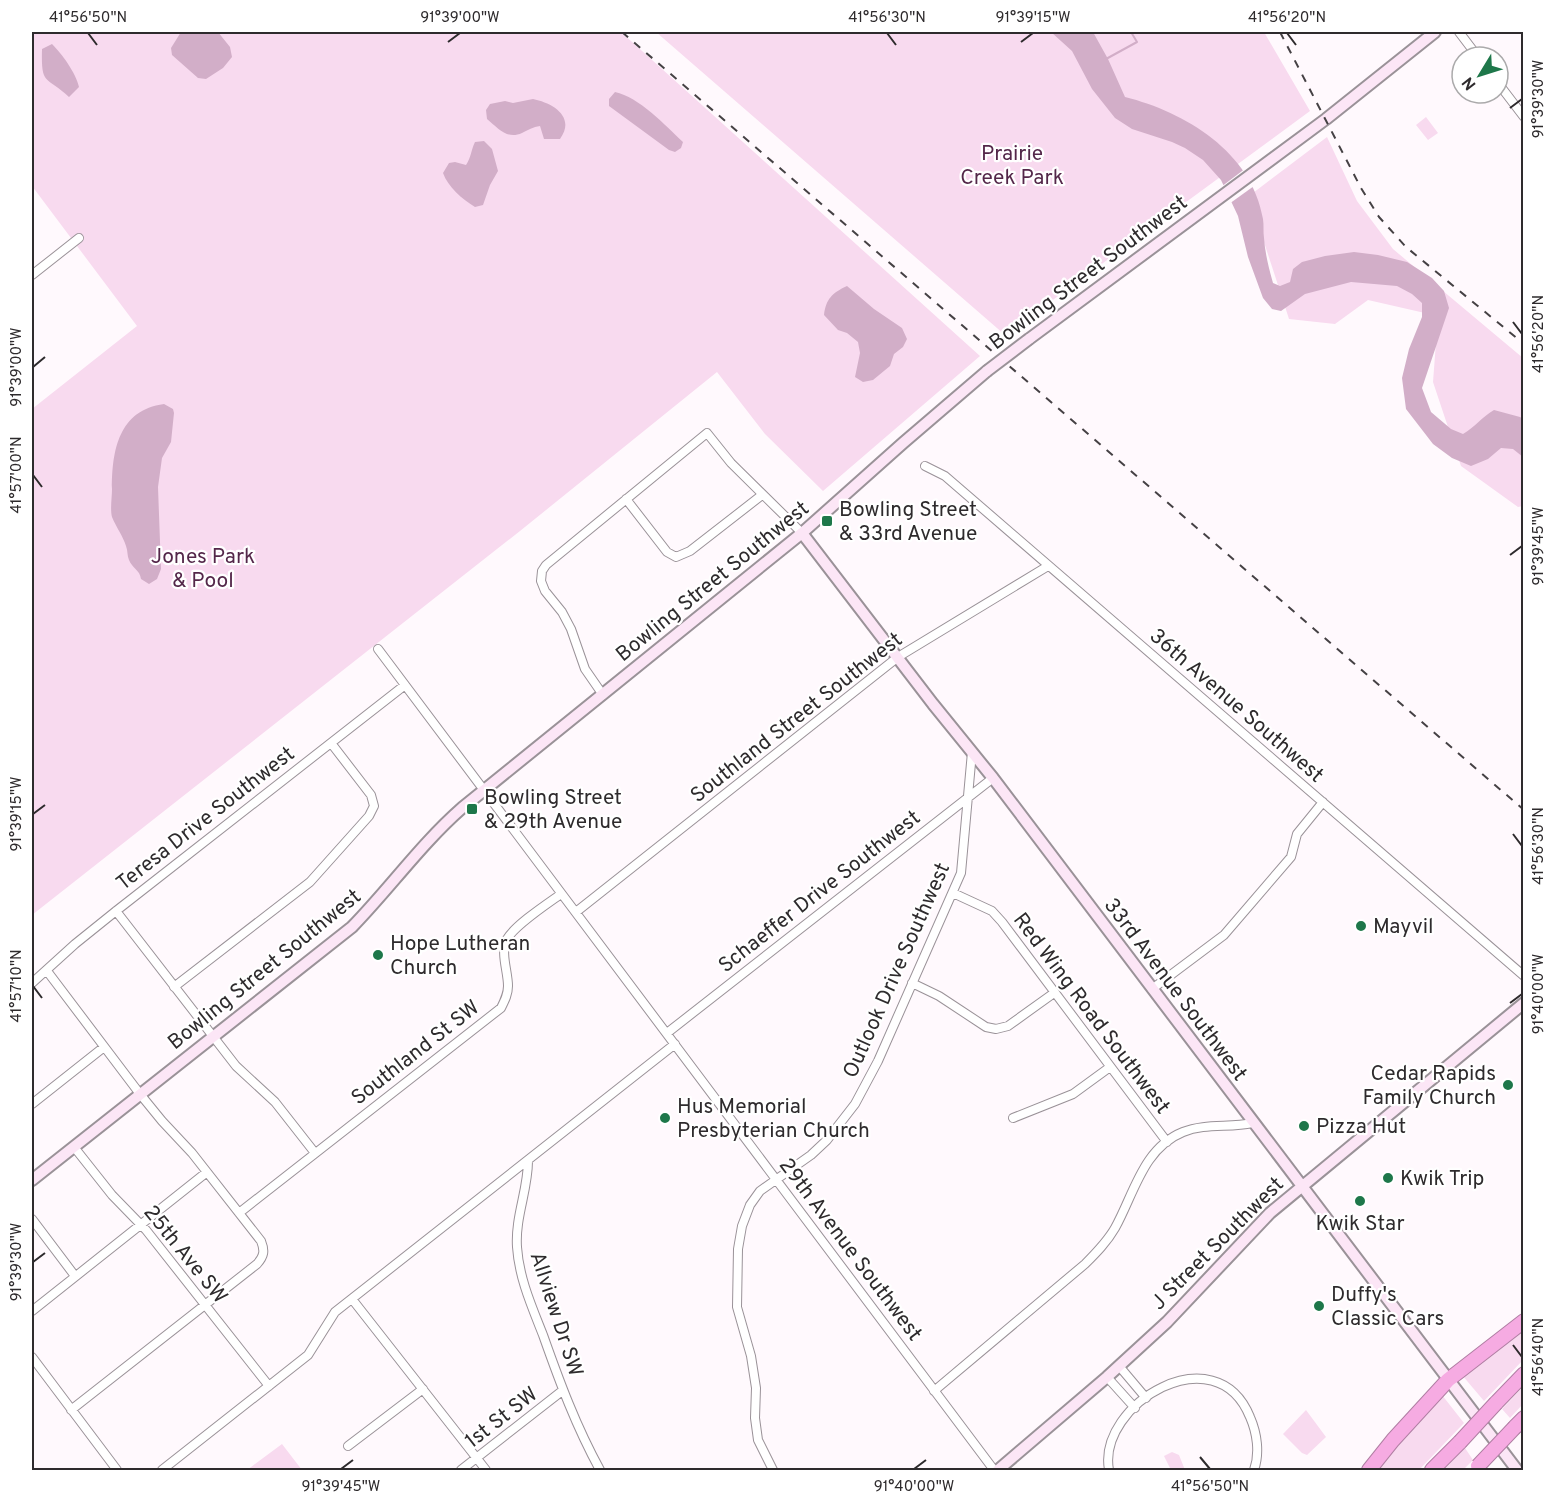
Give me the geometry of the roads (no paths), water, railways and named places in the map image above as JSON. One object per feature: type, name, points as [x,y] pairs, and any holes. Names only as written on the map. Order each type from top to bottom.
[{"type":"highway","points":[[1370,1470],[1393,1440],[1448,1380],[1524,1321]]},
{"type":"highway","points":[[1432,1470],[1524,1374]]},
{"type":"highway","points":[[1476,1468],[1519,1423]]},
{"type":"street","name":"Bowling Street Southwest","points":[[32,1180],[352,927],[376,903],[436,832],[484,790],[802,533],[987,371],[1334,113],[1434,32]]},
{"type":"street","points":[[1459,32],[1469,45]]},
{"type":"street","points":[[1510,99],[1524,117]]},
{"type":"street","points":[[32,275],[79,238]]},
{"type":"street","points":[[603,695],[585,669],[571,629],[562,612],[545,591],[542,571],[546,565],[707,433],[762,495],[802,533]]},
{"type":"street","name":"36th Avenue Southwest","points":[[925,466],[945,476],[1524,976]]},
{"type":"street","points":[[626,499],[667,552],[676,556],[690,551],[762,495]]},
{"type":"street","name":"33rd Avenue Southwest","points":[[802,533],[993,778],[1517,1470]]},
{"type":"street","name":"Southland Street Southwest","points":[[576,912],[898,657],[1048,567]]},
{"type":"street","name":"29th Avenue Southwest","points":[[378,649],[934,1391],[996,1470]]},
{"type":"street","name":"Teresa Drive Southwest","points":[[32,983],[116,910],[405,685]]},
{"type":"street","points":[[174,987],[310,882],[369,816],[374,806],[371,795],[331,743]]},
{"type":"street","name":"Outlook Drive Southwest","points":[[773,1470],[758,1440],[755,1418],[756,1388],[737,1307],[737,1274],[742,1226],[750,1205],[760,1191],[812,1155],[827,1140],[855,1104],[878,1061],[962,873],[972,752]]},
{"type":"street","name":"Schaeffer Drive Southwest","points":[[667,1033],[993,778]]},
{"type":"street","points":[[1152,989],[1224,935],[1291,857],[1297,834],[1323,802]]},
{"type":"street","name":"Red Wing Road Southwest","points":[[953,893],[992,911],[1167,1142]]},
{"type":"street","name":"Southland St SW","points":[[239,1213],[501,1008],[507,997],[508,986],[504,951],[506,940],[561,894]]},
{"type":"street","points":[[116,910],[236,1066],[275,1102],[315,1153]]},
{"type":"street","points":[[47,971],[140,1094],[207,1172],[261,1241],[264,1249],[263,1257],[257,1264],[72,1410]]},
{"type":"street","points":[[912,983],[939,996],[986,1027],[996,1029],[1008,1026],[1054,993]]},
{"type":"street","name":"J Street Southwest","points":[[996,1470],[1107,1377],[1167,1322],[1270,1213],[1524,1003]]},
{"type":"street","points":[[162,1470],[308,1355],[335,1312],[675,1044]]},
{"type":"street","points":[[32,1104],[104,1047]]},
{"type":"street","points":[[1013,1118],[1073,1094],[1110,1067]]},
{"type":"street","points":[[934,1391],[1081,1267],[1101,1247],[1114,1229],[1151,1156],[1167,1142],[1182,1132],[1200,1127],[1252,1123]]},
{"type":"street","name":"25th Ave SW","points":[[74,1147],[98,1179],[141,1224],[269,1386]]},
{"type":"street","name":"Allview Dr SW","points":[[528,1161],[528,1177],[518,1219],[518,1258],[526,1288],[562,1391],[600,1470]]},
{"type":"street","points":[[32,1311],[207,1172]]},
{"type":"street","points":[[32,1219],[75,1276]]},
{"type":"street","points":[[352,1299],[486,1470]]},
{"type":"street","points":[[32,1357],[117,1470]]},
{"type":"street","points":[[1119,1366],[1146,1398]]},
{"type":"street","points":[[1107,1377],[1134,1408]]},
{"type":"street","points":[[1109,1470],[1108,1465],[1116,1433],[1134,1408],[1175,1381],[1192,1378],[1214,1381],[1238,1398],[1254,1426],[1257,1464],[1254,1470]]},
{"type":"street","points":[[348,1446],[423,1389]]},
{"type":"street","name":"1st St SW","points":[[461,1470],[562,1391]]},
{"type":"waterway","points":[[1106,59],[1137,42],[1131,32]]},
{"type":"railway","points":[[622,32],[1524,810]]},
{"type":"railway","points":[[1280,32],[1361,188],[1379,217],[1406,247],[1524,344]]},
{"type":"place","name":"Bowling Street & 33rd Avenue","points":[[827,521]]},
{"type":"place","name":"Bowling Street & 29th Avenue","points":[[472,809]]},
{"type":"place","name":"Mayvil","points":[[1361,926]]},
{"type":"place","name":"Hope Lutheran Church","points":[[378,955]]},
{"type":"place","name":"Cedar Rapids Family Church","points":[[1508,1085]]},
{"type":"place","name":"Hus Memorial Presbyterian Church","points":[[665,1118]]},
{"type":"place","name":"Pizza Hut","points":[[1304,1126]]},
{"type":"place","name":"Kwik Trip","points":[[1388,1178]]},
{"type":"place","name":"Kwik Star","points":[[1360,1201]]},
{"type":"place","name":"Duffy's Classic Cars","points":[[1319,1306]]},
{"type":"park label","name":"Prairie Creek Park","points":[[1012,165]]},
{"type":"park label","name":"Jones Park & Pool","points":[[203,568]]}]
